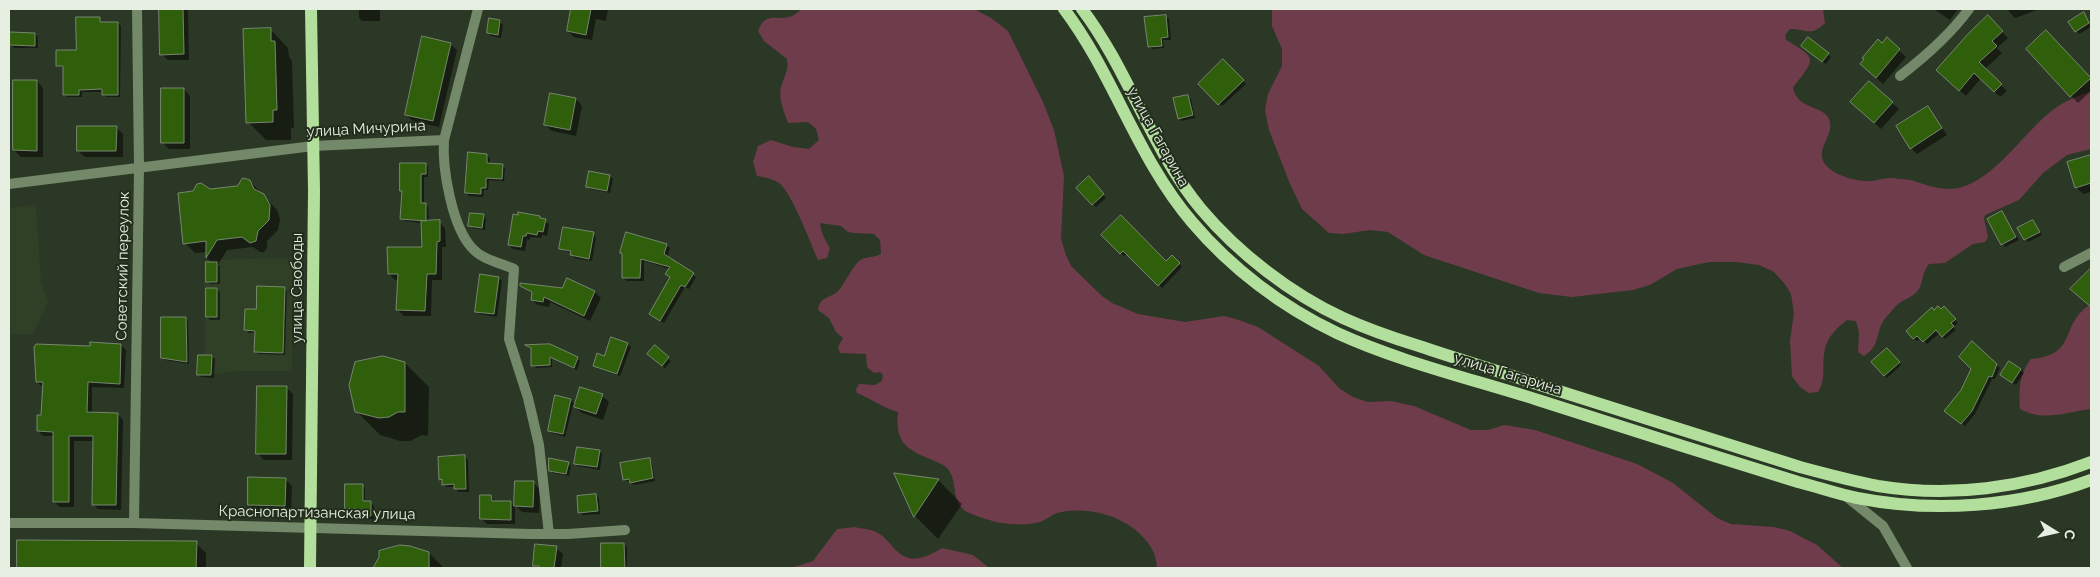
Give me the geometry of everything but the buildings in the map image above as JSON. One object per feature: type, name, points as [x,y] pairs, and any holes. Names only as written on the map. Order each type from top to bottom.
[{"type":"main road","name":"улица Свободы","points":[[310,568],[314,146],[311,9]]},
{"type":"main road","name":"улица Гагарина","points":[[1064,9],[1093,51],[1148,161],[1175,201],[1209,241],[1274,296],[1338,333],[1382,350],[1842,494],[1896,503],[1970,505],[2027,498],[2091,480]]},
{"type":"main road","name":"улица Гагарина","points":[[1082,9],[1105,44],[1159,149],[1202,211],[1244,252],[1282,282],[1314,303],[1344,319],[1436,352],[1783,462],[1846,480],[1879,486],[1920,490],[1968,490],[2024,482],[2091,462]]},
{"type":"street","name":"Советский переулок","points":[[134,523],[139,168],[137,9]]},
{"type":"street","points":[[444,140],[478,9]]},
{"type":"street","points":[[1900,76],[1926,56],[1949,34],[1969,9]]},
{"type":"street","name":"улица Мичурина","points":[[9,184],[314,146],[444,140],[443,164],[449,196],[466,239],[472,248],[484,257],[514,269],[509,339],[528,398],[539,445],[549,534]]},
{"type":"street","points":[[2064,267],[2091,253]]},
{"type":"street","points":[[1842,494],[1867,511],[1883,526],[1907,568]]},
{"type":"street","name":"Краснопартизанская улица","points":[[9,523],[134,523],[549,534],[625,530]]},
{"type":"shaded area","points":[[802,9],[974,9],[991,18],[1008,31],[1043,102],[1054,130],[1064,176],[1061,239],[1066,255],[1071,266],[1102,296],[1112,303],[1138,314],[1185,322],[1224,316],[1239,320],[1258,327],[1319,366],[1340,389],[1353,397],[1368,402],[1391,401],[1414,406],[1471,430],[1488,430],[1504,425],[1535,430],[1637,464],[1673,483],[1717,518],[1731,524],[1774,527],[1790,531],[1817,545],[1843,568],[1157,568],[1152,549],[1139,533],[1131,526],[1111,516],[1078,510],[1055,514],[1033,524],[1010,524],[967,512],[959,505],[952,478],[947,468],[914,452],[904,443],[898,430],[898,412],[857,393],[856,389],[859,384],[875,385],[882,381],[883,375],[880,372],[874,373],[867,367],[866,354],[840,353],[838,347],[843,338],[836,332],[829,318],[818,310],[819,305],[824,299],[839,290],[859,261],[881,254],[880,240],[874,234],[848,232],[841,226],[820,223],[821,230],[830,248],[827,258],[818,260],[795,207],[784,188],[774,180],[757,176],[753,162],[758,146],[771,140],[793,147],[809,149],[819,140],[816,129],[808,122],[788,123],[780,96],[787,70],[787,59],[764,41],[758,31],[761,25],[768,19],[787,18]]},
{"type":"shaded area","points":[[1272,9],[1823,9],[1825,23],[1816,30],[1790,29],[1785,35],[1786,40],[1809,56],[1810,61],[1806,71],[1793,88],[1800,101],[1828,117],[1830,129],[1822,151],[1822,158],[1825,164],[1836,173],[1851,179],[1865,181],[1891,178],[1911,180],[1930,186],[1950,189],[1965,186],[1979,179],[1992,169],[2054,109],[2067,101],[2091,91],[2091,149],[2067,155],[2043,173],[2019,200],[1985,215],[1984,219],[1988,237],[1985,242],[1973,244],[1945,263],[1929,264],[1919,289],[1897,305],[1887,316],[1881,325],[1873,348],[1864,356],[1858,352],[1859,332],[1856,321],[1847,320],[1840,326],[1830,336],[1826,345],[1821,387],[1818,392],[1809,393],[1800,387],[1792,376],[1790,341],[1794,313],[1791,294],[1774,272],[1759,265],[1736,262],[1709,262],[1677,269],[1650,285],[1633,290],[1572,297],[1539,293],[1424,255],[1388,232],[1370,230],[1343,234],[1329,233],[1302,209],[1269,130],[1265,110],[1268,94],[1282,66],[1282,49],[1272,26]]},
{"type":"shaded area","points":[[36,205],[41,282],[48,302],[33,334],[9,334],[9,208]]},
{"type":"shaded area","points":[[292,258],[292,371],[234,371],[211,375],[197,375],[198,354],[205,354],[204,260]]},
{"type":"shaded area","points":[[2091,304],[2091,409],[2046,416],[2029,413],[2020,409],[2022,376],[2031,359],[2056,352],[2067,338],[2074,321]]},
{"type":"shaded area","points":[[855,527],[878,533],[898,552],[909,558],[920,558],[942,548],[973,555],[988,567],[994,568],[791,568],[813,561],[837,529]]}]
